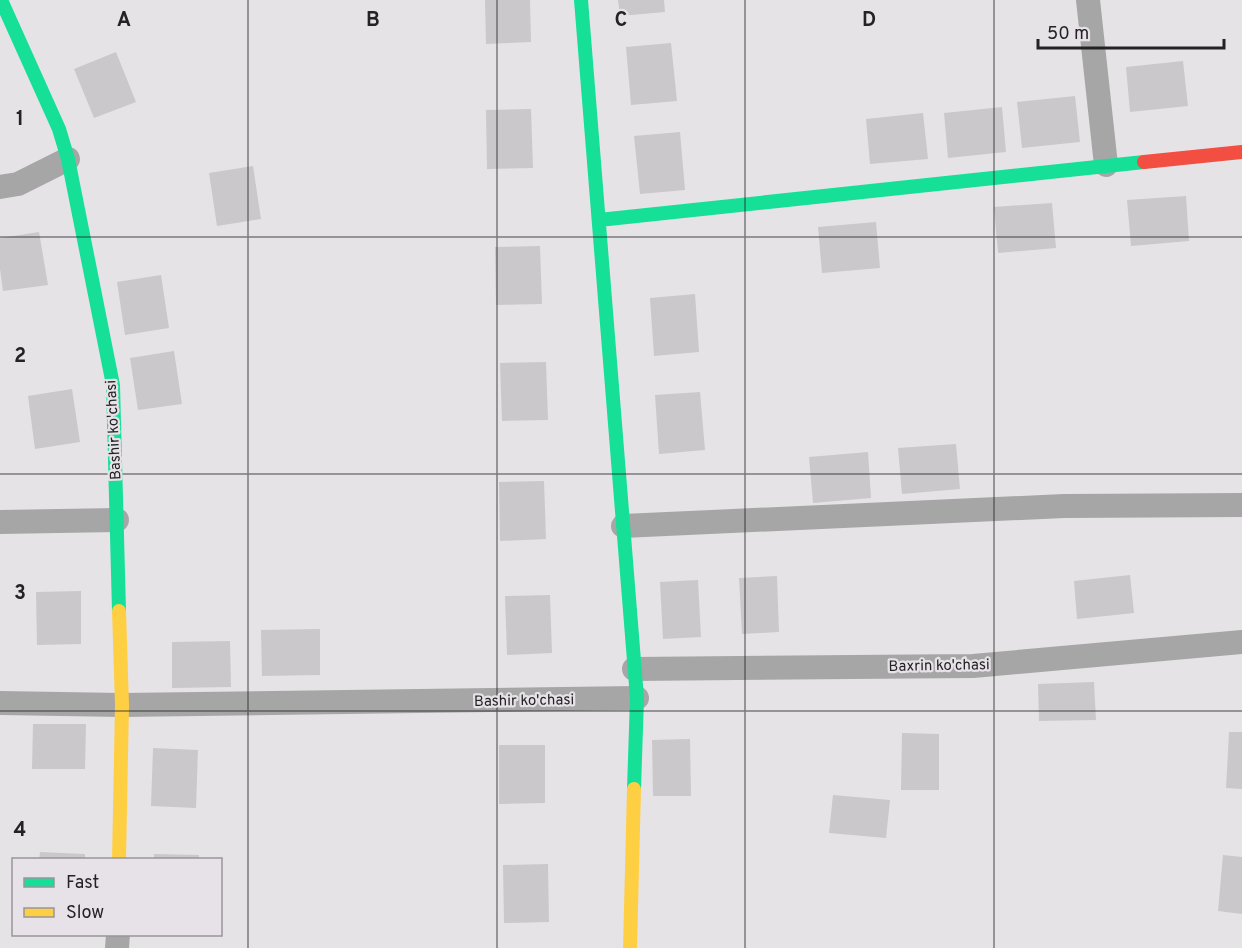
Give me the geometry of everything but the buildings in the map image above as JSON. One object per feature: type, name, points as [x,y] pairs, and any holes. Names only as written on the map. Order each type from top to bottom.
[{"type":"street","name":"Bashir ko'chasi","points":[[1,0],[59,129],[68,159],[113,386],[122,705],[119,858]]},
{"type":"street","points":[[581,0],[637,698],[630,948]]},
{"type":"street","points":[[1088,0],[1106,165]]},
{"type":"street","points":[[598,220],[1242,152]]},
{"type":"street","points":[[0,187],[18,184],[68,159]]},
{"type":"street","points":[[623,526],[1064,506],[1242,505]]},
{"type":"street","points":[[0,522],[117,520]]},
{"type":"street","name":"Baxrin ko'chasi","points":[[634,669],[973,666],[1242,642]]},
{"type":"street","name":"Bashir ko'chasi","points":[[0,703],[122,705],[637,698]]},
{"type":"traffic: fast","points":[[1,0],[59,129],[68,159],[113,385],[119,611]]},
{"type":"traffic: fast","points":[[581,0],[637,698],[634,789]]},
{"type":"traffic: fast","points":[[599,220],[1144,162]]},
{"type":"traffic: slow","points":[[119,611],[122,705],[119,858]]},
{"type":"traffic: slow","points":[[630,948],[634,789]]},
{"type":"traffic: jam","points":[[1144,162],[1242,152]]}]
